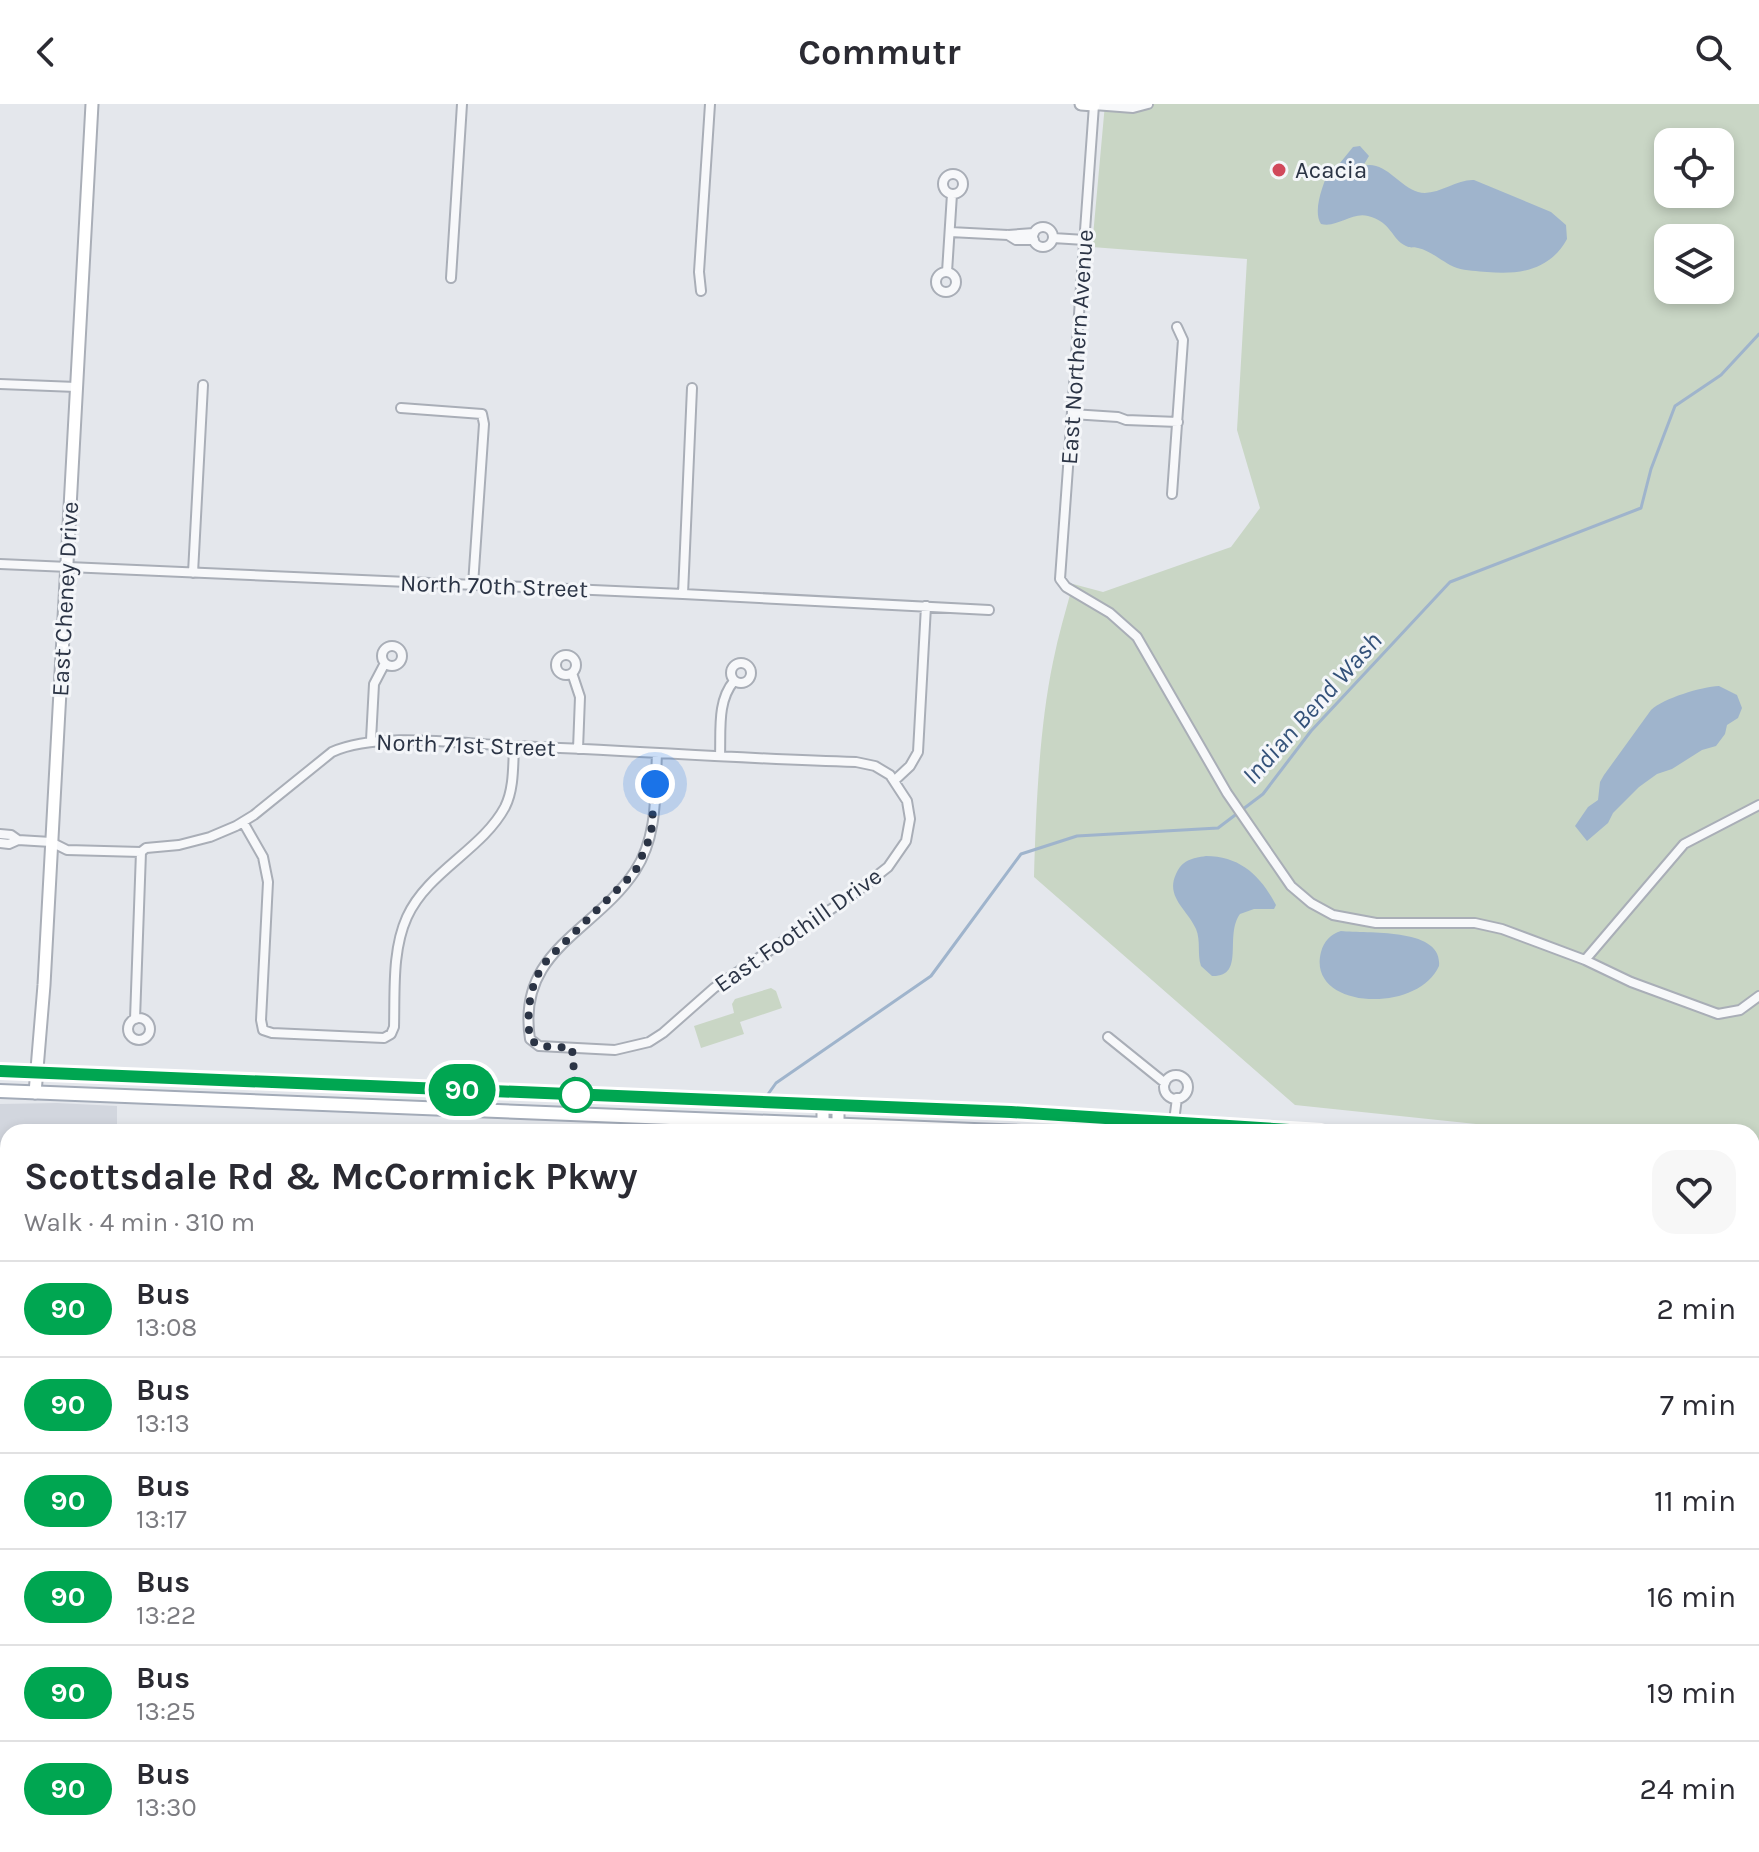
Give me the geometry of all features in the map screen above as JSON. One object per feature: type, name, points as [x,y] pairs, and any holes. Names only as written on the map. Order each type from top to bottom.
[{"type":"main road","points":[[0,1071],[821,1104],[1214,1124]]},
{"type":"main road","points":[[0,1091],[807,1124]]},
{"type":"main road","points":[[1170,1124],[1174,1121]]},
{"type":"main road","points":[[1174,1121],[1178,1124]]},
{"type":"street","name":"East Cheney Drive","points":[[35,1093],[92,104]]},
{"type":"street","points":[[451,278],[462,104]]},
{"type":"street","points":[[701,291],[699,272],[710,104]]},
{"type":"street","points":[[1081,104],[1133,108],[1148,104]]},
{"type":"street","name":"East Northern Avenue","points":[[1094,104],[1060,579],[1066,587],[1110,613],[1137,637],[1227,793],[1291,886],[1311,903],[1333,915],[1395,925],[1475,923],[1502,929],[1585,960]]},
{"type":"street","points":[[947,272],[952,194]]},
{"type":"street","points":[[950,232],[1008,235],[1016,240],[1034,236],[1039,228],[1046,227],[1052,231],[1053,238],[1044,247],[1038,246],[1034,236]]},
{"type":"street","points":[[1053,238],[1085,240]]},
{"type":"street","points":[[1172,494],[1183,340],[1177,327]]},
{"type":"street","points":[[0,384],[76,387]]},
{"type":"street","points":[[193,573],[203,385]]},
{"type":"street","points":[[683,594],[692,388]]},
{"type":"street","points":[[401,408],[482,414],[484,424],[473,585]]},
{"type":"street","points":[[1072,414],[1118,417],[1126,414],[1178,422]]},
{"type":"street","name":"North 70th Street","points":[[0,564],[989,610]]},
{"type":"street","points":[[895,780],[910,766],[918,752],[926,606]]},
{"type":"street","points":[[371,740],[374,684],[385,663]]},
{"type":"street","points":[[572,673],[580,697],[578,749]]},
{"type":"street","points":[[720,756],[723,703],[734,681]]},
{"type":"street","name":"North 71st Street","points":[[0,843],[9,844],[18,840],[51,842],[67,850],[141,852],[146,848],[179,845],[210,837],[243,822],[332,752],[371,740],[864,763],[884,771],[895,780]]},
{"type":"street","points":[[243,822],[263,857],[268,882],[263,1030],[384,1038],[391,1034],[394,1027],[398,949],[407,916],[427,886],[489,827],[506,805],[512,780],[514,746]]},
{"type":"street","name":"East Foothill Drive","points":[[657,753],[653,822],[647,848],[635,872],[541,967],[531,997],[529,1033],[534,1043],[546,1047],[607,1050],[638,1046],[657,1038],[714,988],[855,893],[888,867],[903,849],[909,829],[907,801],[895,780]]},
{"type":"street","points":[[1759,805],[1684,844],[1585,960],[1620,977],[1718,1014],[1740,1010],[1759,996]]},
{"type":"street","name":"North 71st Street","points":[[0,834],[11,835],[18,840]]},
{"type":"street","points":[[135,1019],[141,852]]},
{"type":"street","points":[[1108,1037],[1165,1083],[1167,1094],[1177,1098]]},
{"type":"street","points":[[1165,1083],[1172,1075],[1186,1081],[1186,1092],[1177,1098],[1174,1121]]},
{"type":"street","points":[[821,1104],[823,1124]]},
{"type":"street","points":[[838,1105],[838,1124]]},
{"type":"shaded area","points":[[0,1104],[117,1106],[117,1124],[0,1124]]},
{"type":"green space","points":[[1105,104],[1759,104],[1759,1124],[1475,1124],[1295,1105],[1034,877],[1044,714],[1055,652],[1073,584],[1103,592],[1231,547],[1260,508],[1237,430],[1247,259],[1092,247]]},
{"type":"green space","points":[[771,988],[776,991],[782,1008],[740,1022],[744,1034],[701,1048],[694,1026],[734,1013],[732,1004],[735,999]]},
{"type":"water","points":[[1360,146],[1369,156],[1363,166],[1371,165],[1385,170],[1411,189],[1432,192],[1474,180],[1551,212],[1566,225],[1567,239],[1543,264],[1522,271],[1487,272],[1457,268],[1423,250],[1406,246],[1382,222],[1368,216],[1321,224],[1318,204],[1330,168],[1340,163],[1353,147]]},
{"type":"water","points":[[1719,686],[1737,695],[1742,708],[1738,718],[1727,725],[1725,734],[1716,746],[1702,750],[1639,787],[1613,813],[1608,823],[1587,841],[1575,826],[1588,807],[1598,800],[1604,775],[1651,710],[1683,694]]},
{"type":"water","points":[[1206,856],[1229,860],[1248,870],[1264,885],[1276,905],[1274,909],[1254,909],[1240,914],[1234,933],[1232,963],[1222,975],[1212,976],[1201,966],[1196,929],[1173,890],[1173,882],[1181,866],[1192,859]]},
{"type":"water","points":[[1341,931],[1385,933],[1417,939],[1429,944],[1437,953],[1439,966],[1427,982],[1409,992],[1388,998],[1366,999],[1346,994],[1330,985],[1321,971],[1324,944]]},
{"type":"waterway","name":"Indian Bend Wash","points":[[766,1097],[776,1083],[931,976],[1021,854],[1077,836],[1218,828],[1263,794],[1311,731],[1450,582],[1641,508],[1651,469],[1675,406],[1721,375],[1759,334]]},
{"type":"bus line","name":"90","points":[[0,1071],[1011,1112],[1214,1124]]},
{"type":"place","name":"Acacia","points":[[1279,170]]},
{"type":"route","points":[[576,1095],[572,1048],[539,1046],[530,1039],[533,986],[541,967],[549,958],[635,872],[651,835],[655,784]]}]
